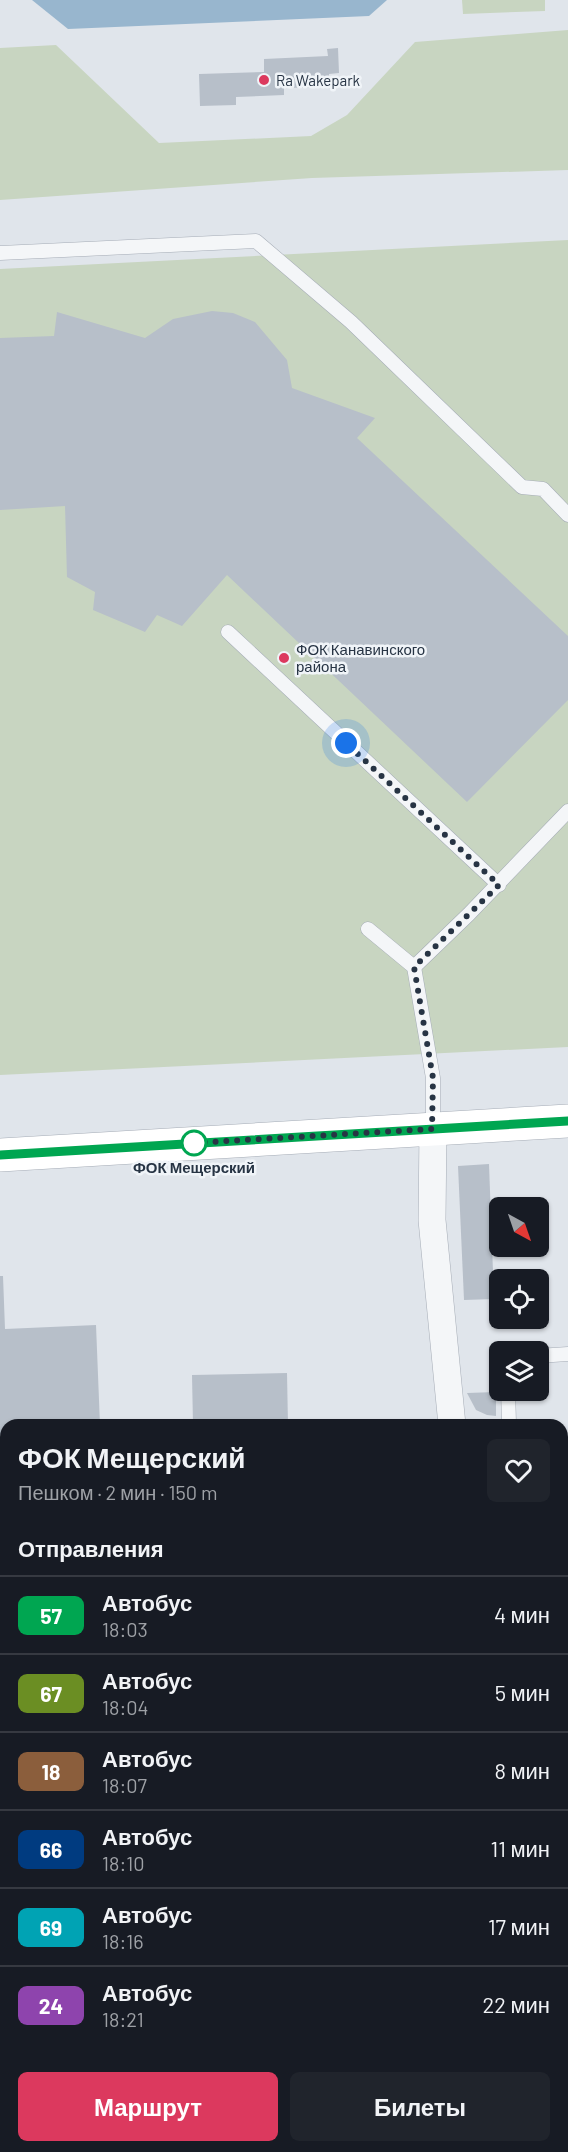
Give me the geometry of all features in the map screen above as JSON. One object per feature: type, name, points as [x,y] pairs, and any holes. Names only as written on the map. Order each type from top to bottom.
[{"type":"main road","points":[[0,1155],[568,1121]]},
{"type":"street","points":[[432,1129],[432,1220],[451,1419]]},
{"type":"lane","points":[[0,253],[256,241],[351,322],[522,487],[543,489],[568,515]]},
{"type":"lane","points":[[228,632],[499,885]]},
{"type":"lane","points":[[414,967],[499,885],[568,811]]},
{"type":"lane","points":[[368,929],[414,967],[433,1078],[432,1129]]},
{"type":"lane","points":[[549,1355],[568,1354]]},
{"type":"lane","points":[[509,1401],[510,1419]]},
{"type":"green space","points":[[462,0],[545,0],[545,11],[463,14]]},
{"type":"green space","points":[[568,30],[568,170],[312,178],[0,200],[0,48],[56,45],[159,143],[311,136],[347,115],[415,42]]},
{"type":"green space","name":"ФОК Канавинского района","points":[[568,240],[568,1047],[0,1075],[0,269]]},
{"type":"water","points":[[32,0],[387,0],[369,16],[68,29]]},
{"type":"building","name":"Ra Wakepark","points":[[338,48],[339,73],[329,74],[329,87],[284,88],[284,95],[236,97],[236,105],[200,106],[199,74],[264,72],[264,59],[328,56],[327,49]]},
{"type":"building","points":[[212,311],[233,313],[255,322],[287,360],[292,388],[375,418],[357,438],[568,636],[568,700],[467,802],[227,575],[182,626],[157,615],[145,632],[93,610],[95,592],[67,577],[65,506],[0,510],[0,338],[54,336],[57,312],[145,338],[173,319]]},
{"type":"building","points":[[489,1164],[489,1257],[492,1257],[493,1269],[489,1269],[489,1299],[464,1300],[458,1166]]},
{"type":"building","points":[[0,1276],[3,1276],[5,1329],[96,1325],[100,1419],[0,1419]]},
{"type":"building","points":[[287,1373],[288,1419],[193,1419],[192,1375]]},
{"type":"building","points":[[489,1392],[489,1401],[496,1401],[496,1416],[476,1410],[467,1393]]},
{"type":"bus line","name":"57","points":[[0,1155],[568,1121]]},
{"type":"place","name":"Ra Wakepark","points":[[264,80]]},
{"type":"place","name":"ФОК Канавинского района","points":[[284,658]]},
{"type":"place","name":"ФОК Мещерский","points":[[194,1143]]},
{"type":"route","points":[[194,1143],[432,1129],[433,1078],[414,967],[499,885],[346,743]]}]
